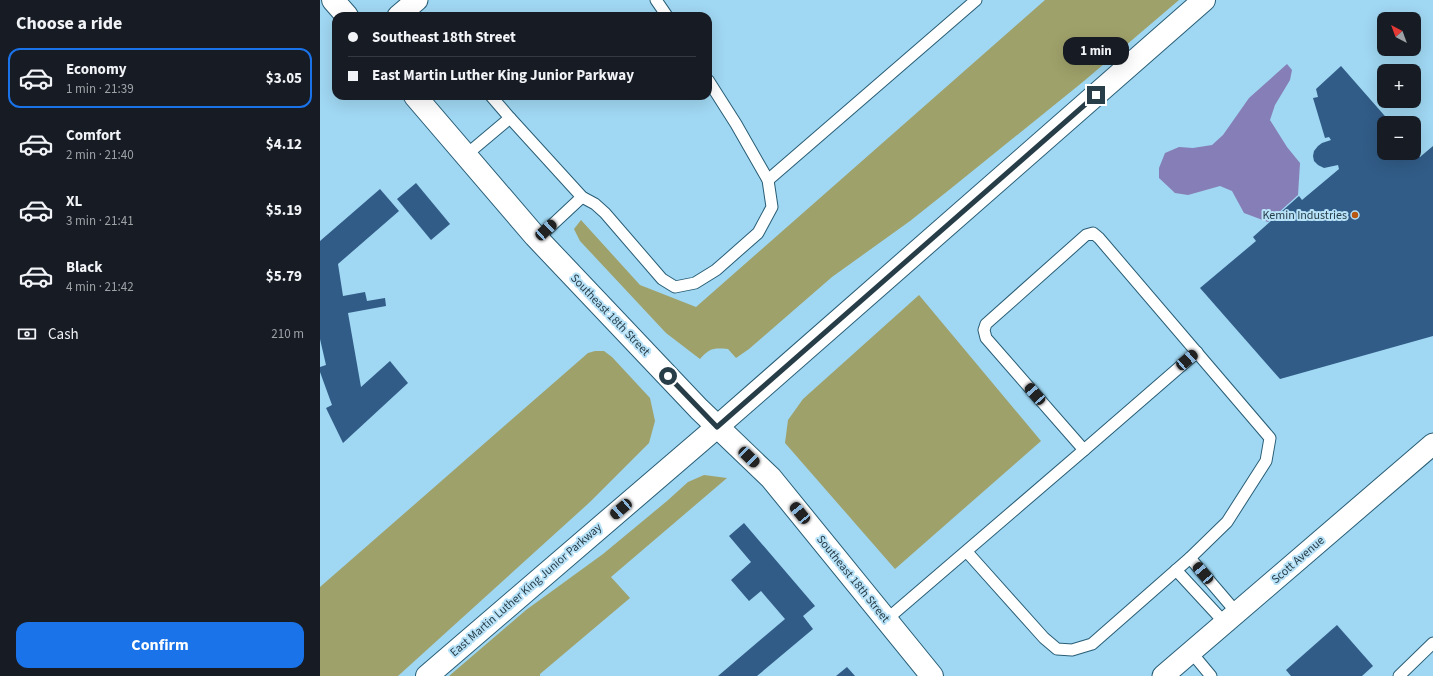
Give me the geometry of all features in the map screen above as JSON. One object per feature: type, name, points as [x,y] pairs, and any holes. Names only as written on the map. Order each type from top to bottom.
[{"type":"main road","points":[[333,0],[344,12]]},
{"type":"main road","name":"East Martin Luther King Junior Parkway","points":[[427,676],[717,427],[1204,0]]},
{"type":"main road","name":"Southeast 18th Street","points":[[419,100],[537,239],[717,427],[771,478],[932,676]]},
{"type":"street","points":[[403,12],[417,0]]},
{"type":"street","name":"Scott Avenue","points":[[1163,676],[1433,444]]},
{"type":"lane","points":[[656,0],[664,12]]},
{"type":"lane","points":[[768,180],[976,0]]},
{"type":"lane","points":[[494,100],[582,196],[595,204],[605,213],[662,280],[675,287],[694,283],[716,270],[758,233],[772,207],[768,180],[736,124],[712,86]]},
{"type":"lane","points":[[466,155],[510,118]]},
{"type":"lane","points":[[537,239],[582,196]]},
{"type":"lane","points":[[967,552],[1044,638],[1057,649],[1072,650],[1092,644],[1190,558],[1227,522],[1266,461],[1270,438],[1099,238],[1093,233],[1086,235],[986,324],[984,330],[986,338],[1084,450]]},
{"type":"lane","points":[[886,620],[967,552],[1197,352]]},
{"type":"lane","points":[[1190,558],[1231,618]]},
{"type":"lane","points":[[1176,570],[1231,618]]},
{"type":"lane","points":[[1399,676],[1433,643]]},
{"type":"lane","points":[[1191,652],[1211,676]]},
{"type":"green space","points":[[1045,0],[1179,0],[1084,81],[910,221],[832,277],[749,349],[736,358],[728,349],[719,349],[709,351],[700,359],[666,333],[580,241],[574,229],[581,220],[640,285],[696,307]]},
{"type":"green space","points":[[919,295],[1041,441],[895,569],[785,443],[788,420],[803,399]]},
{"type":"green space","points":[[604,351],[612,357],[650,398],[655,421],[649,443],[590,502],[398,676],[320,676],[320,587],[588,353]]},
{"type":"green space","points":[[704,475],[727,478],[611,577],[630,598],[540,674],[540,676],[449,676],[526,610],[603,554],[688,482]]},
{"type":"shaded area","points":[[1287,64],[1292,70],[1290,80],[1275,105],[1270,120],[1287,147],[1300,163],[1298,195],[1268,222],[1244,213],[1232,191],[1220,186],[1188,195],[1175,193],[1159,178],[1159,168],[1165,153],[1179,147],[1193,148],[1212,145],[1223,135],[1249,98]]},
{"type":"building","name":"Kemin Industries","points":[[1341,66],[1385,116],[1377,116],[1377,160],[1421,160],[1421,156],[1433,146],[1433,336],[1280,379],[1200,288],[1256,241],[1253,237],[1299,196],[1302,200],[1339,169],[1338,165],[1324,168],[1314,161],[1314,151],[1318,146],[1331,140],[1329,137],[1325,138],[1313,98],[1318,97],[1316,89]]},
{"type":"building","points":[[416,183],[450,224],[431,240],[397,199]]},
{"type":"building","points":[[380,189],[399,211],[338,264],[343,296],[365,292],[367,301],[385,298],[386,306],[348,313],[361,387],[390,361],[408,383],[343,443],[326,408],[332,405],[320,372],[320,367],[326,365],[320,339],[320,241]]},
{"type":"building","points":[[744,523],[815,606],[803,616],[813,629],[757,676],[718,676],[785,619],[761,591],[749,601],[731,580],[751,562],[729,536]]},
{"type":"building","points":[[1337,625],[1373,666],[1362,676],[1291,676],[1286,670]]},
{"type":"building","points":[[847,667],[855,676],[836,676]]},
{"type":"place","name":"Kemin Industries","points":[[1355,215]]},
{"type":"route","points":[[668,376],[717,427],[1096,95]]}]
